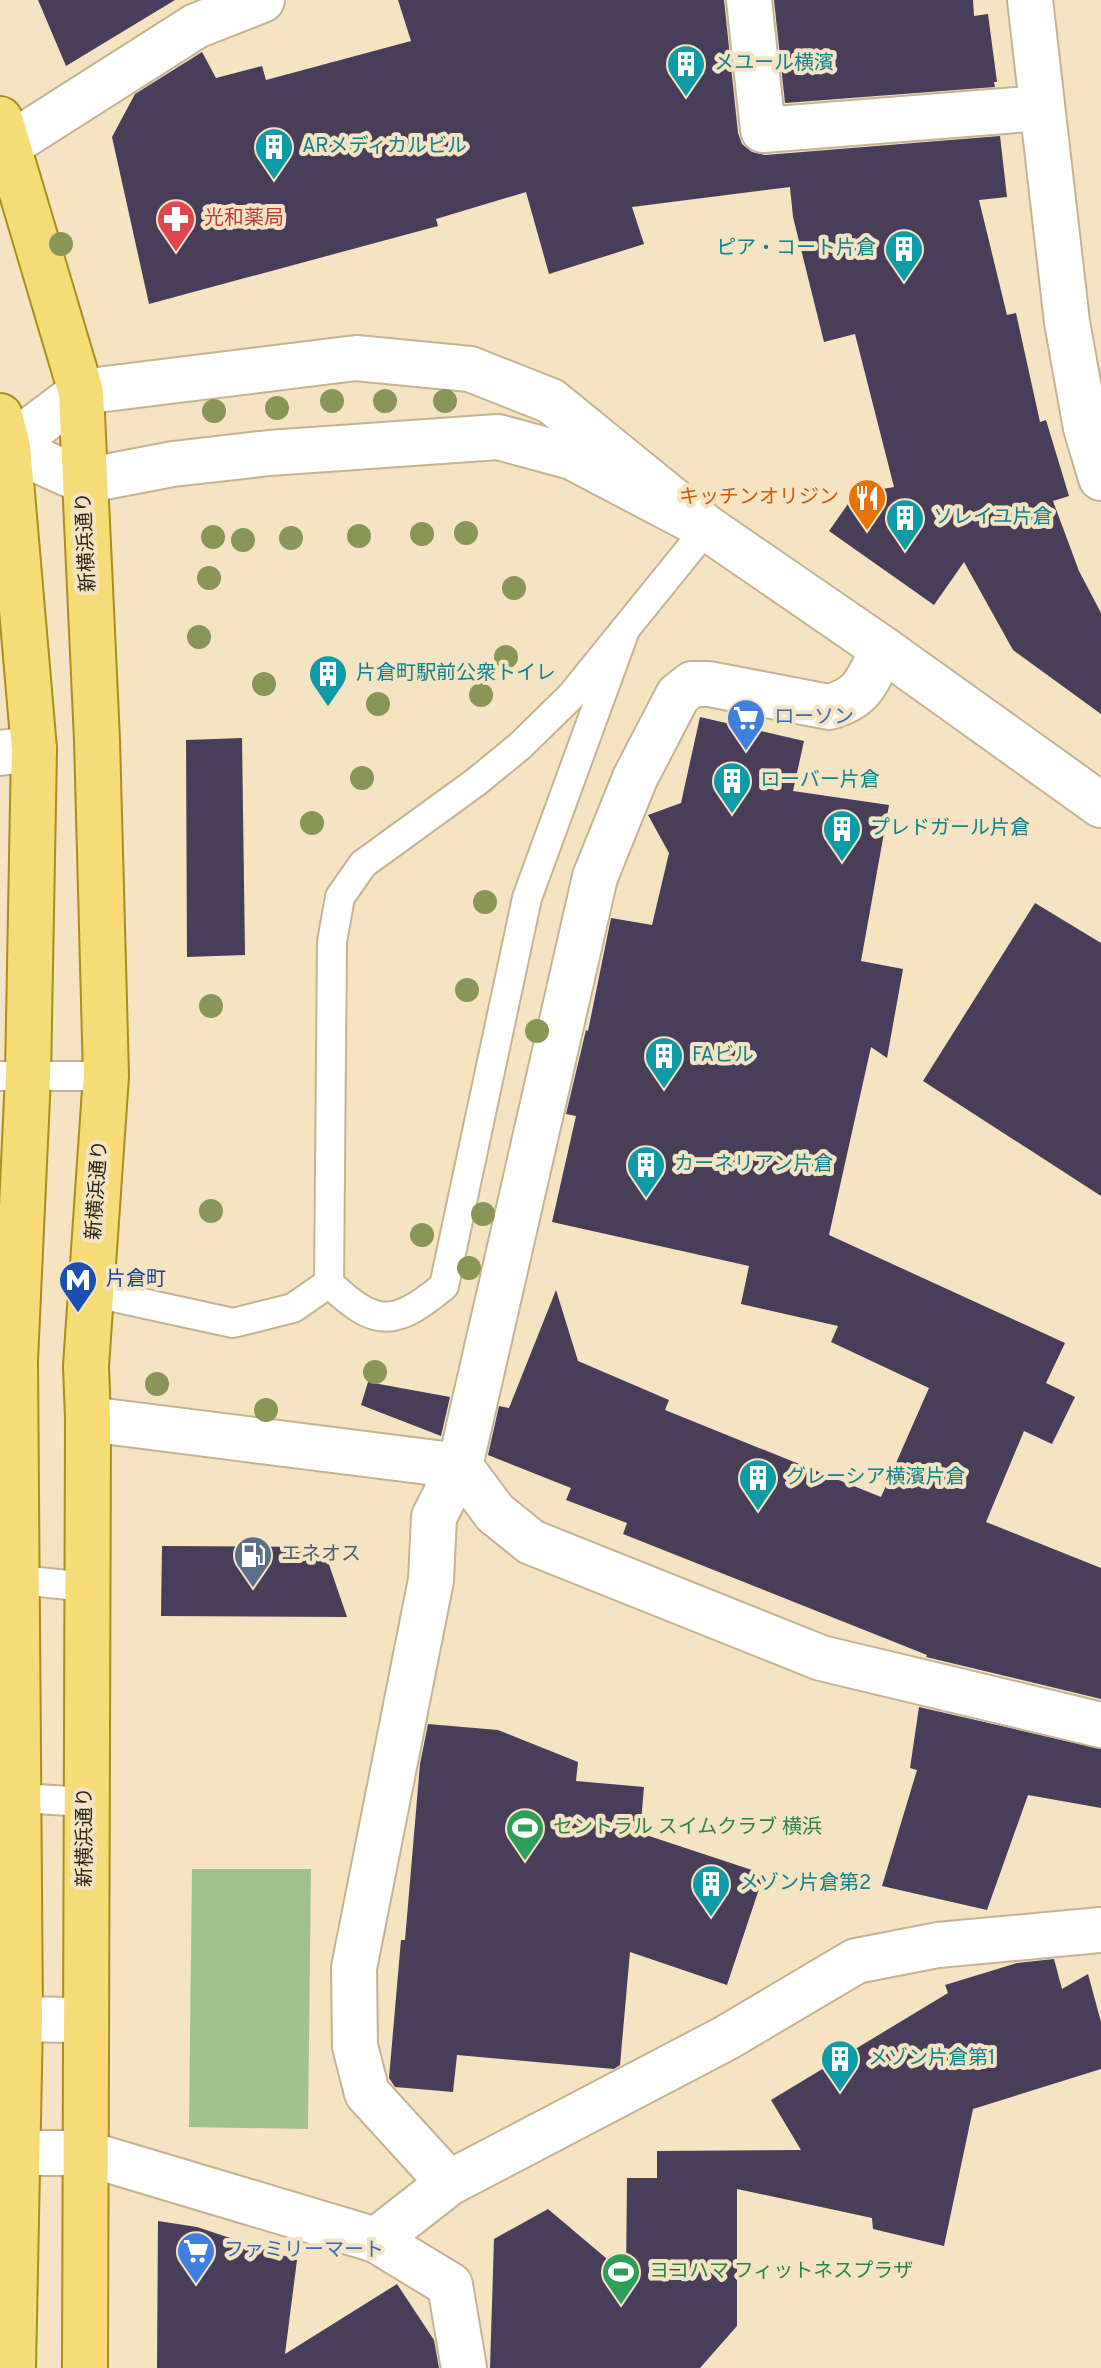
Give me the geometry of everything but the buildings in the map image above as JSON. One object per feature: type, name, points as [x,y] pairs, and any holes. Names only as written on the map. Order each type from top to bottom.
[{"type":"main road","name":"新横浜通り","points":[[4,132],[81,392],[97,740],[106,1076],[86,1366],[85,2368]]},
{"type":"main road","points":[[3,438],[17,751],[15,1360],[9,1579],[10,2020],[18,2153],[13,2368]]},
{"type":"street","points":[[4,132],[196,26],[262,0]]},
{"type":"street","points":[[749,0],[763,130],[1042,108]]},
{"type":"street","points":[[1030,0],[1067,322],[1086,428],[1101,478]]},
{"type":"street","points":[[3,438],[81,392],[356,358],[470,369],[551,401],[707,528],[1101,805]]},
{"type":"street","points":[[3,438],[84,481],[173,464],[269,453],[498,437],[572,457],[707,528]]},
{"type":"street","points":[[449,2183],[367,2093],[355,2046],[354,1968],[431,1580],[434,1517],[460,1466],[595,877],[635,778],[678,695],[692,684],[709,684],[829,707],[849,702],[863,688],[883,649]]},
{"type":"street","points":[[88,1419],[460,1466],[495,1513],[531,1542],[821,1658],[1101,1725]]},
{"type":"street","points":[[376,2240],[449,2183],[726,2038],[856,1961],[938,1945],[1101,1930]]},
{"type":"street","points":[[10,2020],[86,2020]]},
{"type":"street","points":[[18,2153],[85,2153],[376,2240],[450,2285],[464,2368]]},
{"type":"lane","points":[[625,630],[527,898],[444,1286],[416,1310],[380,1319],[353,1307],[329,1283],[332,942],[340,897],[363,864],[476,782],[520,746],[571,696],[707,528]]},
{"type":"lane","points":[[14,1076],[106,1076]]},
{"type":"lane","points":[[91,1292],[233,1323],[293,1308],[329,1283]]},
{"type":"lane","points":[[9,1579],[87,1587]]},
{"type":"lane","points":[[10,1798],[86,1802]]},
{"type":"green space","points":[[192,1869],[311,1869],[308,2129],[189,2127]]},
{"type":"place","name":"メユール横濱","points":[[686,98]]},
{"type":"place","name":"ARメディカルビル","points":[[274,181]]},
{"type":"place","name":"光和薬局","points":[[176,253]]},
{"type":"place","name":"ピア・コート片倉","points":[[904,283]]},
{"type":"place","name":"キッチンオリジン","points":[[867,532]]},
{"type":"place","name":"ソレイユ片倉","points":[[905,552]]},
{"type":"place","name":"片倉町駅前公衆トイレ","points":[[328,708]]},
{"type":"place","name":"ローソン","points":[[746,752]]},
{"type":"place","name":"ローバー片倉","points":[[732,815]]},
{"type":"place","name":"プレドガール片倉","points":[[842,863]]},
{"type":"place","name":"FAビル","points":[[664,1090]]},
{"type":"place","name":"カーネリアン片倉","points":[[646,1199]]},
{"type":"place","name":"片倉町","points":[[78,1314]]},
{"type":"place","name":"グレーシア横濱片倉","points":[[758,1512]]},
{"type":"place","name":"エネオス","points":[[253,1589]]},
{"type":"place","name":"セントラル スイムクラブ 横浜","points":[[525,1862]]},
{"type":"place","name":"メゾン片倉第2","points":[[711,1918]]},
{"type":"place","name":"メゾン片倉第1","points":[[840,2093]]},
{"type":"place","name":"ファミリーマート","points":[[196,2285]]},
{"type":"place","name":"ヨコハマ フィットネスプラザ","points":[[621,2306]]}]
